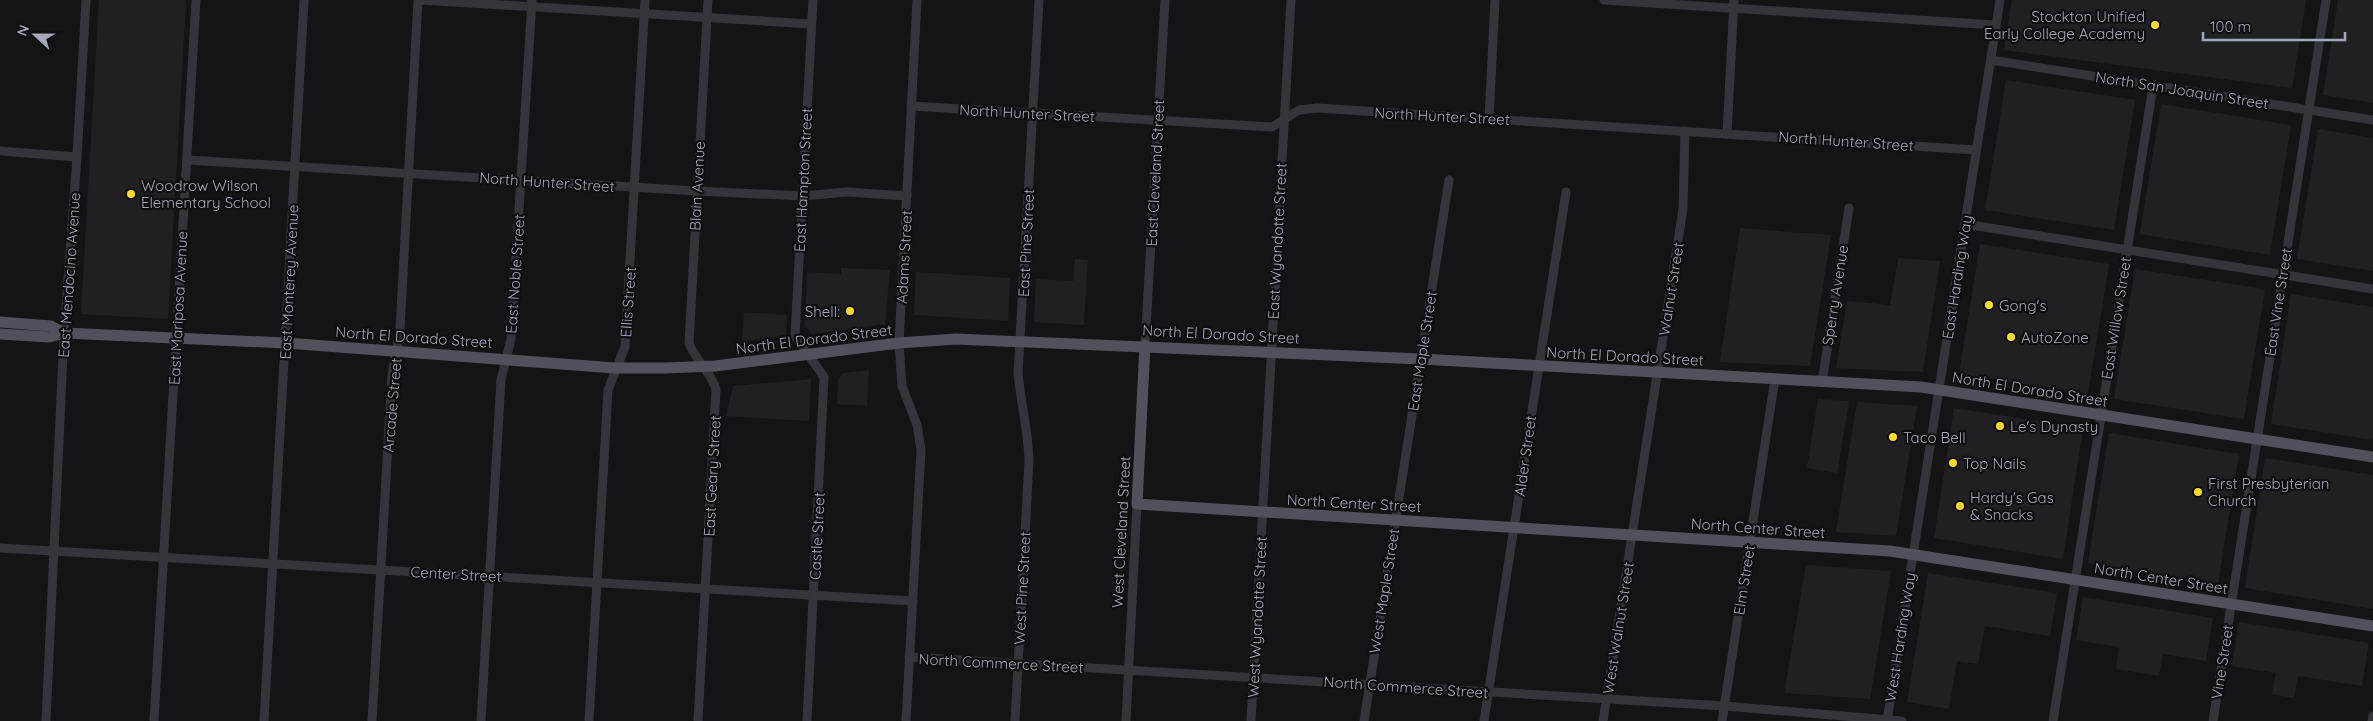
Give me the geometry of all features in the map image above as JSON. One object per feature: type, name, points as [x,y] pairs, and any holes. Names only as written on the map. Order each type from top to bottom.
[{"type":"main road","name":"North El Dorado Street","points":[[0,322],[51,326],[64,333]]},
{"type":"main road","name":"North El Dorado Street","points":[[0,334],[50,337],[64,333],[286,343],[396,353],[506,359],[615,368],[704,367],[899,343],[956,339],[1145,345],[1421,359],[1940,390],[2373,457]]},
{"type":"main road","name":"West Cleveland Street","points":[[1137,504],[1145,345]]},
{"type":"main road","name":"North Center Street","points":[[1137,504],[1913,554],[2373,626]]},
{"type":"street","name":"East Mendocino Avenue","points":[[46,721],[64,333],[86,0]]},
{"type":"street","name":"East Mariposa Avenue","points":[[154,721],[196,0]]},
{"type":"street","name":"East Monterey Avenue","points":[[264,721],[304,0]]},
{"type":"street","points":[[419,0],[532,3],[707,18],[811,24]]},
{"type":"street","name":"Arcade Street","points":[[372,721],[392,375],[400,329],[419,0]]},
{"type":"street","name":"Ellis Street","points":[[589,721],[608,390],[615,368],[625,347],[646,0]]},
{"type":"street","name":"Blain Avenue","points":[[704,367],[692,351],[689,343],[708,0]]},
{"type":"street","name":"East Hampton Street","points":[[810,355],[795,336],[812,0]]},
{"type":"street","name":"Adams Street","points":[[906,721],[921,450],[917,425],[902,386],[899,343],[917,0]]},
{"type":"street","name":"East Pine Street","points":[[1028,486],[1028,434],[1020,399],[1018,374],[1039,0]]},
{"type":"street","name":"East Cleveland Street","points":[[1145,345],[1165,0]]},
{"type":"street","name":"East Wyandotte Street","points":[[1263,512],[1270,352],[1291,0]]},
{"type":"street","points":[[1488,119],[1495,0]]},
{"type":"street","points":[[1604,0],[1734,4],[1996,25]]},
{"type":"street","name":"East Harding Way","points":[[1913,554],[2000,0]]},
{"type":"street","name":"East Vine Street","points":[[2231,604],[2326,0]]},
{"type":"street","name":"East Noble Street","points":[[481,721],[488,576],[501,380],[511,339],[532,3]]},
{"type":"street","points":[[1727,134],[1734,4]]},
{"type":"street","name":"North San Joaquin Street","points":[[1991,60],[2373,120]]},
{"type":"street","name":"East Willow Street","points":[[2053,721],[2153,86]]},
{"type":"street","name":"North Hunter Street","points":[[911,106],[1272,127],[1302,109],[1317,108],[1976,150]]},
{"type":"street","name":"Walnut Street","points":[[1633,535],[1683,209],[1685,131]]},
{"type":"street","points":[[0,151],[77,158]]},
{"type":"street","name":"North Hunter Street","points":[[187,160],[697,191],[803,196],[847,192],[907,196]]},
{"type":"street","name":"East Maple Street","points":[[1394,521],[1449,180]]},
{"type":"street","name":"Alder Street","points":[[1484,721],[1566,192]]},
{"type":"street","name":"Sperry Avenue","points":[[1822,382],[1849,208]]},
{"type":"street","points":[[1965,224],[2373,289]]},
{"type":"street","name":"Castle Street","points":[[807,721],[824,377],[810,355]]},
{"type":"street","name":"East Geary Street","points":[[698,721],[716,389],[714,380],[704,367]]},
{"type":"street","name":"Elm Street","points":[[1722,721],[1775,379]]},
{"type":"street","name":"West Pine Street","points":[[1015,721],[1028,486]]},
{"type":"street","name":"West Cleveland Street","points":[[1126,721],[1137,504]]},
{"type":"street","name":"West Wyandotte Street","points":[[1251,721],[1263,512]]},
{"type":"street","name":"West Maple Street","points":[[1364,721],[1394,521]]},
{"type":"street","name":"West Walnut Street","points":[[1603,721],[1633,535]]},
{"type":"street","name":"Center Street","points":[[0,548],[913,601]]},
{"type":"street","name":"West Harding Way","points":[[1888,720],[1913,554]]},
{"type":"street","name":"Vine Street","points":[[2213,721],[2231,604]]},
{"type":"street","name":"North Commerce Street","points":[[909,657],[1725,706],[1902,721]]},
{"type":"street","points":[[2372,721],[2373,716]]},
{"type":"shaded area","name":"Woodrow Wilson Elementary School","points":[[99,0],[186,0],[168,319],[81,314]]},
{"type":"shaded area","name":"Stockton Unified Early College Academy","points":[[2012,0],[2306,0],[2292,88],[2004,50]]},
{"type":"shaded area","points":[[2338,0],[2373,0],[2373,103],[2323,95]]},
{"type":"shaded area","points":[[2006,80],[2135,100],[2114,230],[1985,210]]},
{"type":"shaded area","points":[[2161,104],[2291,125],[2270,255],[2140,234]]},
{"type":"shaded area","points":[[2318,129],[2373,138],[2373,271],[2297,259]]},
{"type":"shaded area","points":[[1740,228],[1831,235],[1810,366],[1720,362]]},
{"type":"shaded area","points":[[1980,244],[2109,264],[2088,394],[1959,374]]},
{"type":"shaded area","points":[[1898,258],[1940,261],[1923,372],[1836,368],[1847,301],[1890,305]]},
{"type":"shaded area","points":[[1075,259],[1088,260],[1084,325],[1034,322],[1036,279],[1073,281]]},
{"type":"shaded area","points":[[841,268],[890,270],[885,324],[812,334],[805,326],[807,272],[841,274]]},
{"type":"shaded area","points":[[2135,269],[2265,289],[2244,419],[2114,399]]},
{"type":"shaded area","points":[[916,272],[1010,278],[1008,321],[914,315]]},
{"type":"shaded area","points":[[2291,294],[2373,307],[2373,440],[2271,424]]},
{"type":"shaded area","points":[[744,312],[787,315],[786,335],[742,342]]},
{"type":"shaded area","points":[[869,370],[867,406],[837,404],[838,380],[843,373]]},
{"type":"shaded area","points":[[811,379],[809,421],[726,416],[733,386]]},
{"type":"shaded area","points":[[1818,399],[1849,401],[1837,473],[1807,468]]},
{"type":"shaded area","points":[[1857,402],[1917,406],[1896,536],[1836,532]]},
{"type":"shaded area","points":[[1954,408],[2083,428],[2063,559],[1934,538]]},
{"type":"shaded area","points":[[2109,433],[2239,454],[2218,584],[2088,563]]},
{"type":"shaded area","points":[[2265,458],[2373,475],[2373,609],[2245,588]]},
{"type":"shaded area","points":[[1806,565],[1891,571],[1870,699],[1784,693]]},
{"type":"shaded area","points":[[1928,573],[2057,593],[2050,636],[1985,626],[1978,664],[1957,661],[1949,709],[1907,702]]},
{"type":"shaded area","points":[[2083,597],[2213,618],[2206,661],[2163,654],[2159,676],[2116,669],[2119,647],[2076,640]]},
{"type":"shaded area","points":[[2239,622],[2369,643],[2362,686],[2298,676],[2294,698],[2272,694],[2276,673],[2232,666]]},
{"type":"place","name":"Stockton Unified Early College Academy","points":[[2155,25]]},
{"type":"place","name":"Woodrow Wilson Elementary School","points":[[131,194]]},
{"type":"place","name":"Gong's","points":[[1989,305]]},
{"type":"place","name":"Shell:","points":[[850,311]]},
{"type":"place","name":"AutoZone","points":[[2011,337]]},
{"type":"place","name":"Le's Dynasty","points":[[2000,426]]},
{"type":"place","name":"Taco Bell","points":[[1893,437]]},
{"type":"place","name":"Top Nails","points":[[1953,463]]},
{"type":"place","name":"First Presbyterian Church","points":[[2198,492]]},
{"type":"place","name":"Hardy's Gas & Snacks","points":[[1960,506]]}]
